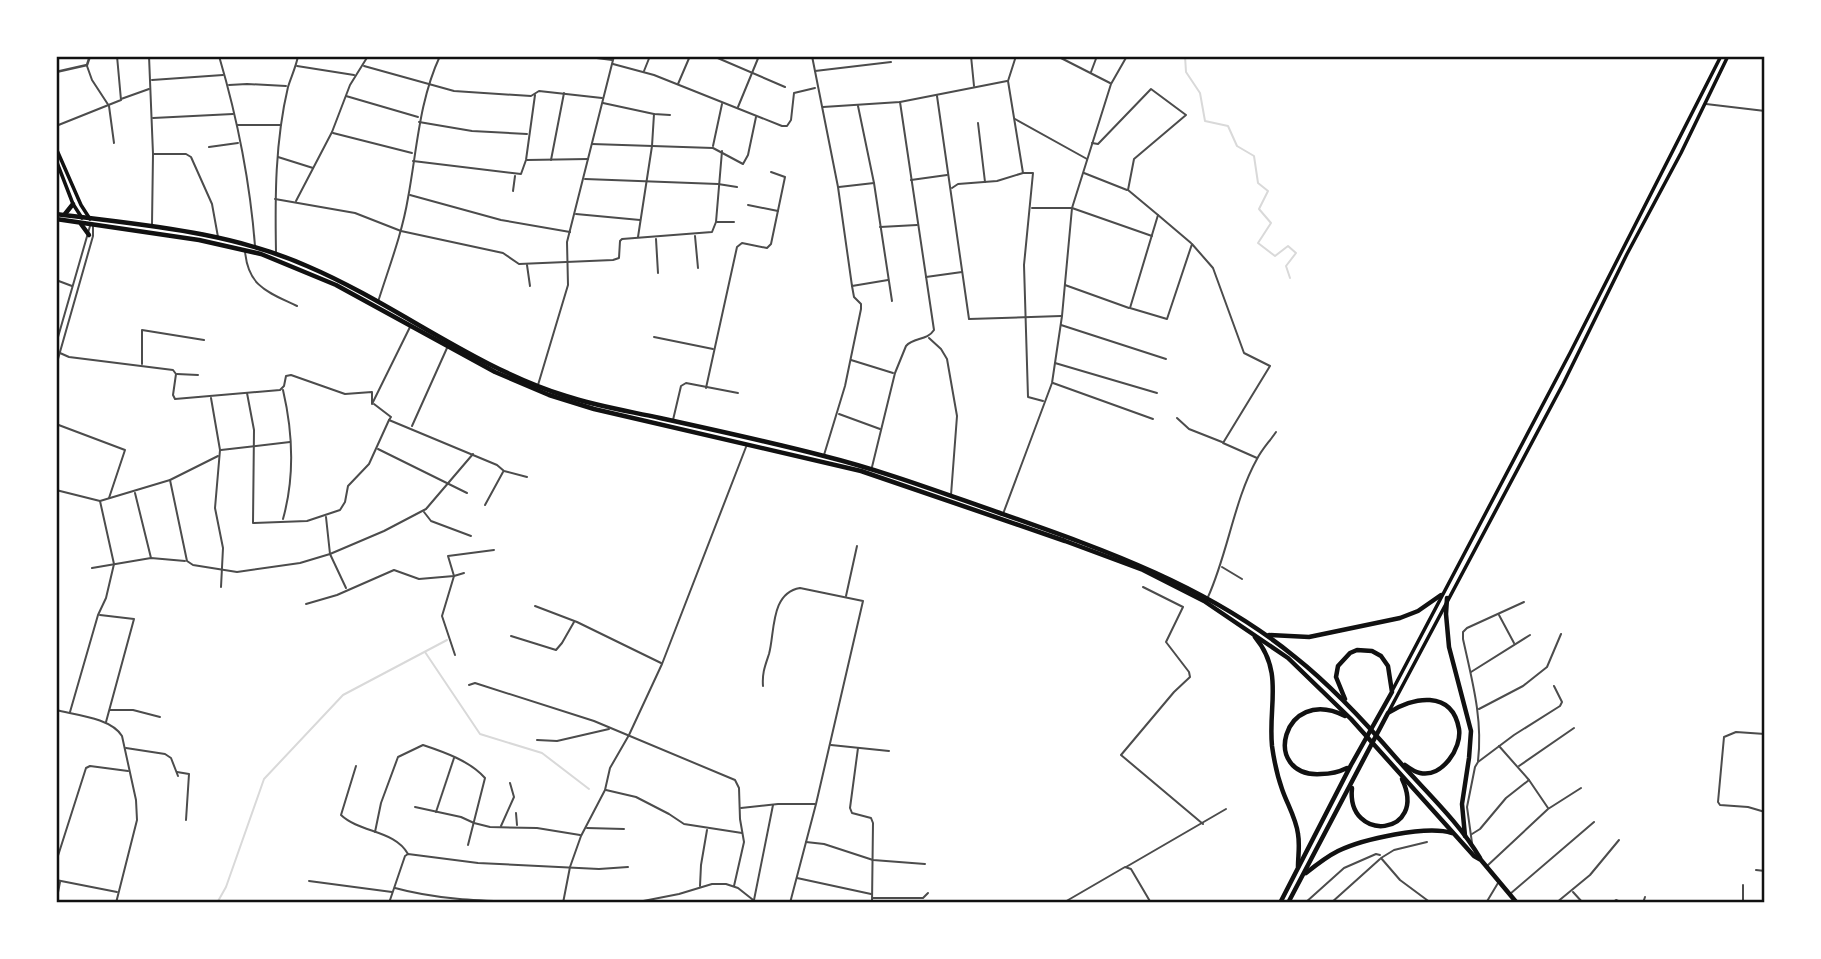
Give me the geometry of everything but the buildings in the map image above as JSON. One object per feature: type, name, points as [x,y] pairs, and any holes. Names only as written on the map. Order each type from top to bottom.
[{"type":"highway","points":[[58,216],[69,211],[73,204]]},
{"type":"highway","points":[[58,216],[101,226],[199,240],[275,259],[321,278],[411,326],[538,386],[590,403],[871,469],[1003,514],[1143,570],[1249,628],[1265,634],[1280,645],[1349,706],[1469,836]]},
{"type":"highway","points":[[81,220],[92,236],[101,226]]},
{"type":"highway","points":[[91,223],[152,225],[276,253],[321,272],[448,347],[511,380],[562,400],[870,473],[1141,565],[1208,598],[1310,677],[1481,860]]},
{"type":"highway","points":[[1265,634],[1309,637],[1400,618],[1418,611],[1441,595]]},
{"type":"highway","points":[[1447,597],[1449,647],[1471,731],[1462,804],[1469,836],[1486,867],[1517,903]]},
{"type":"highway","points":[[1249,628],[1272,666],[1272,745],[1281,786],[1299,835],[1297,871]]},
{"type":"highway","points":[[1280,903],[1350,765],[1392,692],[1388,666],[1381,656],[1372,651],[1357,650],[1341,661],[1336,671],[1337,684],[1349,706]]},
{"type":"highway","points":[[1288,903],[1388,713],[1412,700],[1427,699],[1448,708],[1458,728],[1457,743],[1450,758],[1433,771],[1419,774],[1394,755]]},
{"type":"highway","points":[[1350,765],[1339,772],[1308,773],[1294,766],[1289,760],[1284,740],[1292,722],[1304,713],[1332,711],[1351,719]]},
{"type":"highway","points":[[1352,784],[1352,803],[1360,816],[1370,825],[1387,827],[1400,820],[1407,807],[1408,790],[1401,775]]},
{"type":"highway","points":[[1303,875],[1335,853],[1352,846],[1427,829],[1454,834]]},
{"type":"main road","points":[[1392,692],[1570,353],[1721,56]]},
{"type":"main road","points":[[1388,713],[1447,597],[1563,384],[1728,56]]},
{"type":"main road","points":[[56,148],[91,223]]},
{"type":"main road","points":[[56,160],[81,220]]},
{"type":"street","points":[[90,56],[87,65],[92,80],[109,106],[114,143]]},
{"type":"street","points":[[117,56],[121,100]]},
{"type":"street","points":[[149,56],[153,154],[152,225]]},
{"type":"street","points":[[219,56],[228,86],[248,188],[255,247]]},
{"type":"street","points":[[276,253],[275,199],[278,156],[288,86],[298,56]]},
{"type":"street","points":[[295,202],[332,132],[345,96],[368,56]]},
{"type":"street","points":[[377,303],[401,231],[420,117],[439,57],[433,56]]},
{"type":"street","points":[[581,56],[613,60],[786,126],[791,120],[794,93],[816,88]]},
{"type":"street","points":[[643,72],[650,56]]},
{"type":"street","points":[[678,85],[690,56]]},
{"type":"street","points":[[713,56],[785,87]]},
{"type":"street","points":[[738,108],[759,56]]},
{"type":"street","points":[[812,56],[816,88],[838,187],[854,297],[862,306],[838,414],[824,456]]},
{"type":"street","points":[[971,56],[975,88]]},
{"type":"street","points":[[1016,56],[1008,81],[1023,173]]},
{"type":"street","points":[[1057,56],[1111,84]]},
{"type":"street","points":[[1091,73],[1097,56]]},
{"type":"street","points":[[1003,514],[1052,383],[1062,316],[1072,208],[1111,84],[1127,56]]},
{"type":"street","points":[[538,386],[565,299],[568,285],[567,242],[613,60]]},
{"type":"street","points":[[814,71],[891,62]]},
{"type":"street","points":[[56,72],[87,65]]},
{"type":"street","points":[[296,66],[356,75]]},
{"type":"street","points":[[364,66],[470,94],[531,96],[539,91],[603,98]]},
{"type":"street","points":[[151,80],[224,75]]},
{"type":"street","points":[[821,107],[900,102],[1008,81]]},
{"type":"street","points":[[228,86],[247,83],[288,86]]},
{"type":"street","points":[[56,126],[151,89]]},
{"type":"street","points":[[1093,143],[1098,144],[1151,89],[1186,115],[1134,159],[1128,190]]},
{"type":"street","points":[[551,160],[564,92]]},
{"type":"street","points":[[412,161],[515,175],[523,173],[535,95]]},
{"type":"street","points":[[345,96],[420,117]]},
{"type":"street","points":[[937,96],[969,319],[1062,316]]},
{"type":"street","points":[[602,102],[670,115]]},
{"type":"street","points":[[871,469],[894,373],[907,344],[928,337],[934,330],[900,102]]},
{"type":"street","points":[[713,148],[722,103]]},
{"type":"street","points":[[1705,103],[1765,111]]},
{"type":"street","points":[[858,106],[874,183],[892,301]]},
{"type":"street","points":[[152,118],[233,114]]},
{"type":"street","points":[[638,238],[652,146],[654,114]]},
{"type":"street","points":[[592,144],[713,148],[745,163],[756,116]]},
{"type":"street","points":[[1014,118],[1087,159]]},
{"type":"street","points":[[419,122],[472,131],[528,134]]},
{"type":"street","points":[[978,123],[986,183]]},
{"type":"street","points":[[235,125],[282,125]]},
{"type":"street","points":[[332,132],[414,154]]},
{"type":"street","points":[[209,147],[239,143]]},
{"type":"street","points":[[275,199],[355,214],[401,231],[503,253],[515,263],[618,260],[620,242],[712,232],[716,222],[722,151]]},
{"type":"street","points":[[153,154],[186,154],[191,157],[212,204],[218,238]]},
{"type":"street","points":[[278,156],[314,168]]},
{"type":"street","points":[[526,160],[589,159]]},
{"type":"street","points":[[706,388],[737,247],[742,243],[769,247],[785,177],[771,172]]},
{"type":"street","points":[[951,188],[958,184],[986,183],[1033,173],[1024,265],[1028,397],[1044,401]]},
{"type":"street","points":[[1083,173],[1128,190],[1192,244],[1213,268],[1244,353],[1270,366],[1223,443]]},
{"type":"street","points":[[911,180],[948,174]]},
{"type":"street","points":[[513,191],[515,175]]},
{"type":"street","points":[[584,179],[737,187]]},
{"type":"street","points":[[949,179],[958,184]]},
{"type":"street","points":[[838,187],[874,183]]},
{"type":"street","points":[[409,195],[501,220],[570,232]]},
{"type":"street","points":[[748,205],[778,211]]},
{"type":"street","points":[[1031,208],[1072,208],[1153,236]]},
{"type":"street","points":[[575,214],[641,220]]},
{"type":"street","points":[[1130,308],[1158,215]]},
{"type":"street","points":[[716,222],[734,222]]},
{"type":"street","points":[[56,366],[92,236],[91,223]]},
{"type":"street","points":[[56,344],[86,244],[92,236],[91,223]]},
{"type":"street","points":[[879,227],[918,225]]},
{"type":"street","points":[[695,235],[698,268]]},
{"type":"street","points":[[656,237],[658,272]]},
{"type":"street","points":[[1064,284],[1167,320],[1192,244]]},
{"type":"street","points":[[245,250],[246,264],[254,281],[261,288],[297,306]]},
{"type":"street","points":[[527,264],[530,286]]},
{"type":"street","points":[[925,277],[963,272]]},
{"type":"street","points":[[56,280],[73,286]]},
{"type":"street","points":[[852,286],[888,280]]},
{"type":"street","points":[[1060,325],[1166,359]]},
{"type":"street","points":[[373,403],[411,326]]},
{"type":"street","points":[[142,365],[142,330],[204,340]]},
{"type":"street","points":[[654,337],[714,349]]},
{"type":"street","points":[[928,337],[945,353],[957,416],[950,496]]},
{"type":"street","points":[[411,428],[448,347]]},
{"type":"street","points":[[60,353],[69,357],[142,365],[173,370],[176,374],[198,375]]},
{"type":"street","points":[[850,360],[894,373]]},
{"type":"street","points":[[1055,363],[1157,393]]},
{"type":"street","points":[[176,374],[173,398],[211,397],[283,389]]},
{"type":"street","points":[[247,393],[253,422],[254,446],[252,520],[257,523],[303,521],[326,516],[342,506],[348,486],[369,464],[391,417],[373,403],[372,392],[345,394],[291,375],[284,378],[283,389],[289,418],[291,491],[283,520]]},
{"type":"street","points":[[673,421],[681,386],[686,383],[738,393]]},
{"type":"street","points":[[1052,383],[1153,419]]},
{"type":"street","points":[[211,397],[220,450],[215,508],[223,548],[221,587]]},
{"type":"street","points":[[838,414],[881,430]]},
{"type":"street","points":[[1177,418],[1189,429],[1257,458]]},
{"type":"street","points":[[389,420],[497,464],[504,471],[527,477]]},
{"type":"street","points":[[56,424],[125,450],[109,499]]},
{"type":"street","points":[[1208,598],[1257,458],[1276,432]]},
{"type":"street","points":[[220,450],[290,442]]},
{"type":"street","points":[[563,903],[570,867],[581,836],[605,790],[610,768],[662,664],[747,443]]},
{"type":"street","points":[[376,448],[467,493]]},
{"type":"street","points":[[92,568],[151,558],[187,561],[192,565],[237,572],[300,563],[330,554],[423,511],[473,454]]},
{"type":"street","points":[[56,490],[100,501],[170,480],[219,455]]},
{"type":"street","points":[[485,505],[504,471]]},
{"type":"street","points":[[170,480],[187,561]]},
{"type":"street","points":[[134,492],[151,558]]},
{"type":"street","points":[[1242,498],[1248,500]]},
{"type":"street","points":[[69,713],[98,615],[106,598],[114,564],[100,501]]},
{"type":"street","points":[[423,511],[431,521],[471,536]]},
{"type":"street","points":[[326,516],[330,554],[347,590]]},
{"type":"street","points":[[846,597],[857,546]]},
{"type":"street","points":[[455,655],[442,616],[454,576],[448,556],[494,550]]},
{"type":"street","points":[[1221,567],[1242,579]]},
{"type":"street","points":[[306,604],[394,570],[419,579],[464,573]]},
{"type":"street","points":[[1143,587],[1182,607],[1166,642],[1190,677],[1121,755],[1203,824]]},
{"type":"street","points":[[763,686],[762,674],[764,662],[769,655],[775,612],[786,594],[792,589],[800,588],[863,601],[817,804],[790,903]]},
{"type":"street","points":[[1478,762],[1481,730],[1463,632],[1524,602]]},
{"type":"street","points":[[535,606],[574,621],[662,664]]},
{"type":"street","points":[[98,615],[134,619],[106,723]]},
{"type":"street","points":[[1499,615],[1515,644]]},
{"type":"street","points":[[511,636],[556,650],[574,621]]},
{"type":"street","points":[[1478,709],[1523,686],[1547,667],[1561,634]]},
{"type":"street","points":[[1470,673],[1530,635]]},
{"type":"street","points":[[469,685],[475,683],[594,721],[735,780],[739,788],[744,842],[734,886]]},
{"type":"street","points":[[1529,780],[1506,798],[1480,829],[1469,836],[1467,807],[1475,767],[1499,746],[1560,706],[1562,702],[1554,685]]},
{"type":"street","points":[[56,709],[106,723],[119,731],[125,747],[136,800],[137,820],[116,903]]},
{"type":"street","points":[[110,710],[133,710],[160,717]]},
{"type":"street","points":[[1518,767],[1574,728]]},
{"type":"street","points":[[537,740],[557,741],[610,729]]},
{"type":"street","points":[[1765,734],[1736,732],[1724,737],[1718,802],[1720,805],[1748,807],[1765,812]]},
{"type":"street","points":[[375,832],[381,803],[398,757],[423,745],[446,752],[475,768],[485,778],[468,845]]},
{"type":"street","points":[[830,745],[889,751]]},
{"type":"street","points":[[1499,746],[1529,780],[1548,809]]},
{"type":"street","points":[[125,747],[165,754],[171,758],[178,776]]},
{"type":"street","points":[[858,748],[850,808],[852,813],[871,818],[873,823],[872,903]]},
{"type":"street","points":[[436,813],[454,758]]},
{"type":"street","points":[[56,862],[86,768],[90,766],[129,772]]},
{"type":"street","points":[[356,766],[341,815],[357,825],[399,842],[408,854],[478,863],[599,869],[628,867]]},
{"type":"street","points":[[177,772],[189,774],[186,820]]},
{"type":"street","points":[[501,827],[514,797],[510,783]]},
{"type":"street","points":[[1486,867],[1548,809],[1581,788]]},
{"type":"street","points":[[605,790],[636,797],[684,824],[742,834]]},
{"type":"street","points":[[740,808],[817,804]]},
{"type":"street","points":[[633,903],[712,884],[734,886],[755,902],[773,805]]},
{"type":"street","points":[[415,807],[461,817],[474,823],[501,827],[517,826],[581,836]]},
{"type":"street","points":[[1063,903],[1226,809]]},
{"type":"street","points":[[516,813],[517,826]]},
{"type":"street","points":[[1509,895],[1594,821]]},
{"type":"street","points":[[585,828],[624,829]]},
{"type":"street","points":[[700,888],[707,828]]},
{"type":"street","points":[[1556,903],[1590,875],[1619,840]]},
{"type":"street","points":[[806,842],[824,844],[873,860],[925,864]]},
{"type":"street","points":[[1334,902],[1381,858],[1394,850],[1427,842]]},
{"type":"street","points":[[389,903],[408,854]]},
{"type":"street","points":[[1305,903],[1345,868],[1376,854],[1400,880],[1431,903]]},
{"type":"street","points":[[1125,867],[1130,869],[1150,903]]},
{"type":"street","points":[[1756,870],[1765,871]]},
{"type":"street","points":[[796,878],[872,896],[923,898],[928,893]]},
{"type":"street","points":[[56,880],[118,893]]},
{"type":"street","points":[[56,903],[61,881]]},
{"type":"street","points":[[309,881],[393,892]]},
{"type":"street","points":[[1486,903],[1498,882]]},
{"type":"street","points":[[1743,885],[1743,903]]},
{"type":"street","points":[[394,888],[481,901],[541,903]]},
{"type":"street","points":[[1572,891],[1583,903]]},
{"type":"street","points":[[1643,903],[1644,897]]},
{"type":"street","points":[[1611,903],[1613,900],[1623,903]]},
{"type":"waterway","points":[[1185,56],[1186,72],[1200,93],[1205,121],[1228,126],[1237,146],[1254,156],[1258,183],[1268,191],[1259,209],[1271,223],[1258,243],[1275,256],[1288,246],[1296,253],[1286,266],[1290,278]]},
{"type":"waterway","points":[[217,903],[226,887],[264,779],[343,695],[447,640]]},
{"type":"waterway","points":[[425,652],[480,734],[542,753],[589,789]]}]
